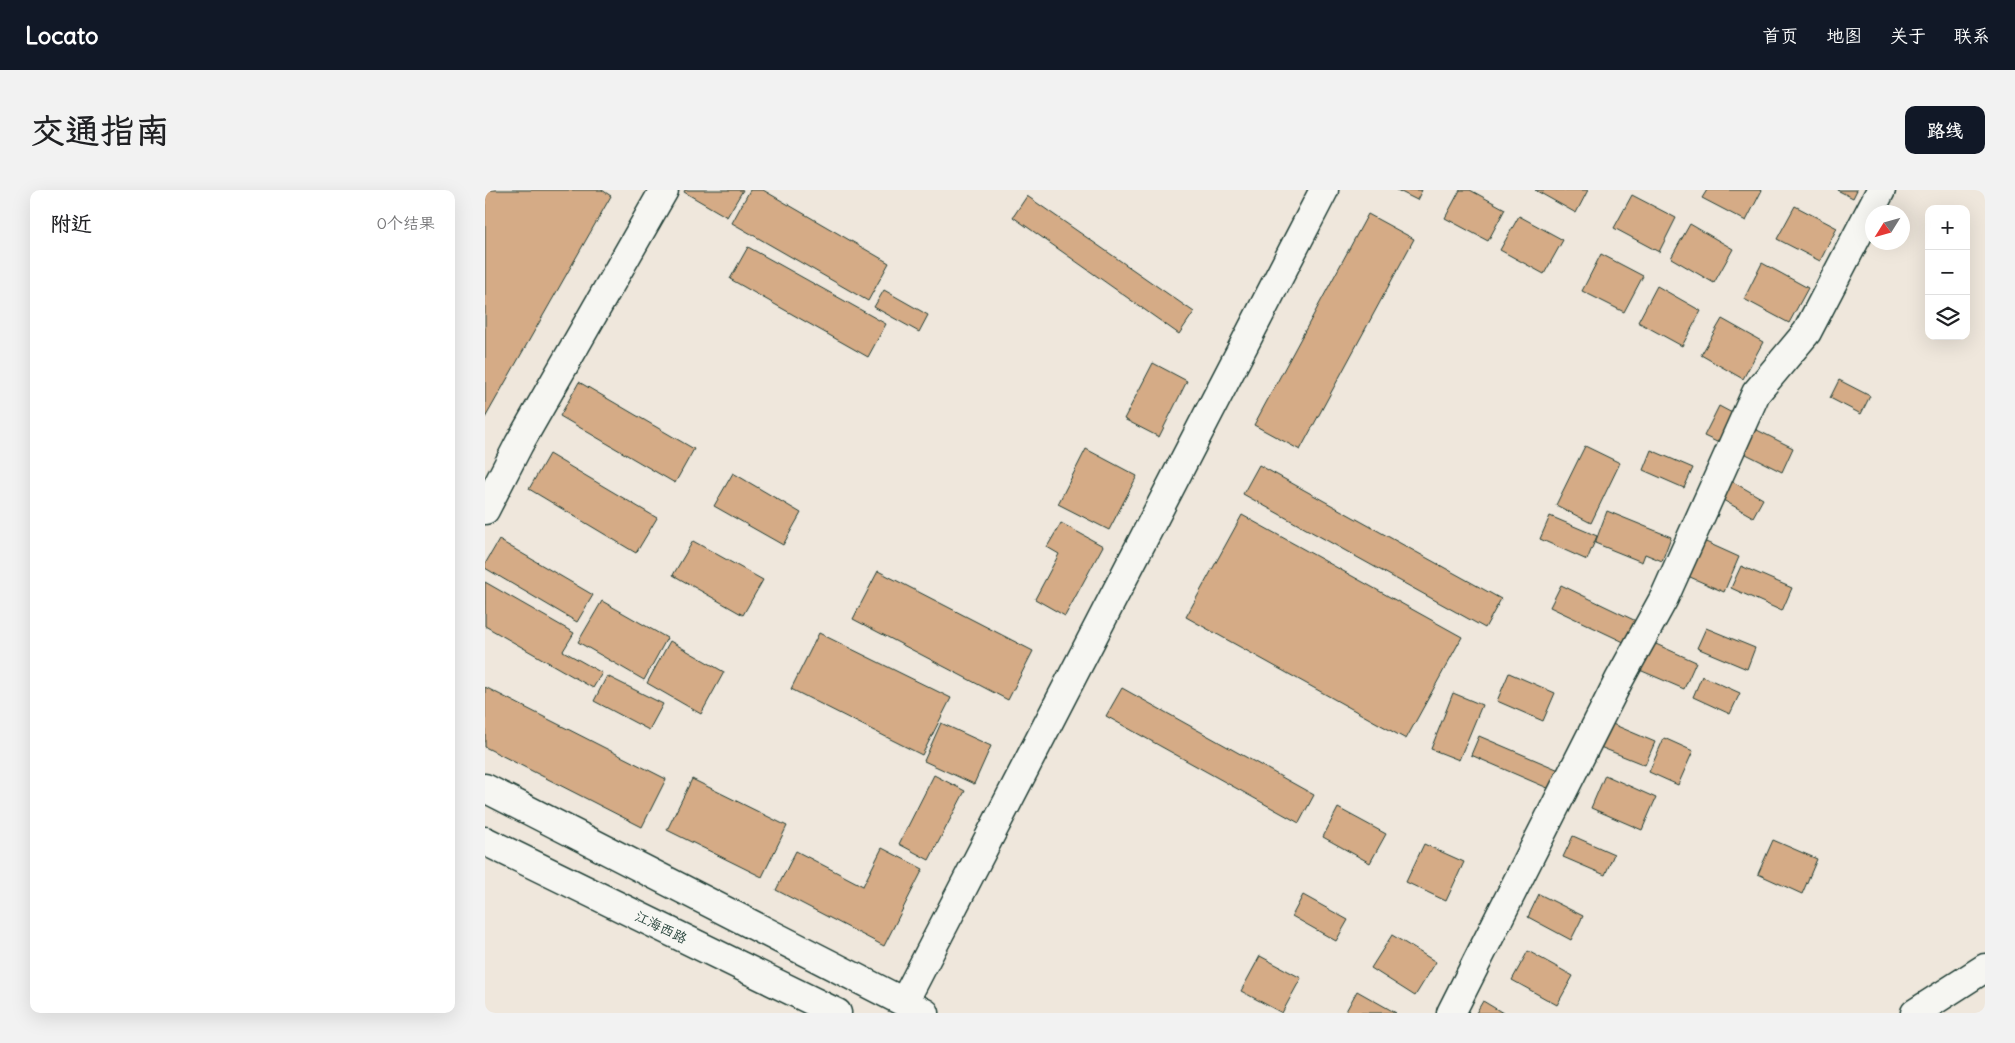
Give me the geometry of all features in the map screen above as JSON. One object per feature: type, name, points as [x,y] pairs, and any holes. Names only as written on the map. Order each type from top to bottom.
[{"type":"street","points":[[485,510],[519,444],[664,190]]},
{"type":"street","points":[[485,788],[915,1007],[1324,190]]},
{"type":"street","points":[[1451,1013],[1619,680],[1664,598],[1756,393],[1807,332],[1881,190]]},
{"type":"street","name":"江海西路","points":[[485,841],[837,1013]]},
{"type":"street","points":[[1915,1013],[1985,968]]},
{"type":"building","points":[[485,190],[602,190],[611,196],[485,418]]},
{"type":"building","points":[[685,190],[743,190],[727,217],[684,192]]},
{"type":"building","points":[[750,190],[763,190],[889,263],[868,301],[732,223]]},
{"type":"building","points":[[1397,190],[1422,190],[1417,200]]},
{"type":"building","points":[[1460,190],[1470,190],[1505,209],[1488,241],[1445,218]]},
{"type":"building","points":[[1535,190],[1588,190],[1576,213]]},
{"type":"building","points":[[1707,190],[1762,190],[1746,221],[1702,198]]},
{"type":"building","points":[[1837,190],[1857,190],[1853,198]]},
{"type":"building","points":[[1632,195],[1676,218],[1659,252],[1614,228]]},
{"type":"building","points":[[1027,196],[1194,312],[1179,334],[1013,217]]},
{"type":"building","points":[[1795,206],[1837,228],[1820,261],[1777,239]]},
{"type":"building","points":[[1368,214],[1414,239],[1300,450],[1254,425]]},
{"type":"building","points":[[1519,216],[1563,240],[1544,274],[1500,250]]},
{"type":"building","points":[[1690,224],[1733,249],[1714,283],[1671,258]]},
{"type":"building","points":[[748,247],[886,324],[868,357],[730,279]]},
{"type":"building","points":[[1601,254],[1643,276],[1624,312],[1582,291]]},
{"type":"building","points":[[1762,263],[1808,288],[1789,323],[1744,299]]},
{"type":"building","points":[[1657,286],[1701,311],[1682,346],[1638,322]]},
{"type":"building","points":[[884,290],[928,315],[919,332],[874,307]]},
{"type":"building","points":[[1722,319],[1763,342],[1743,379],[1701,355]]},
{"type":"building","points":[[1153,363],[1187,381],[1159,437],[1124,419]]},
{"type":"building","points":[[1839,380],[1870,396],[1861,414],[1830,398]]},
{"type":"building","points":[[579,382],[694,449],[675,483],[560,416]]},
{"type":"building","points":[[1719,406],[1734,414],[1719,443],[1704,436]]},
{"type":"building","points":[[1747,425],[1793,448],[1782,472],[1736,449]]},
{"type":"building","points":[[1585,446],[1620,463],[1591,523],[1556,505]]},
{"type":"building","points":[[1086,449],[1137,476],[1109,530],[1058,504]]},
{"type":"building","points":[[1651,450],[1693,468],[1684,488],[1643,470]]},
{"type":"building","points":[[549,454],[657,518],[636,553],[529,489]]},
{"type":"building","points":[[1259,465],[1501,599],[1485,628],[1243,494]]},
{"type":"building","points":[[733,473],[801,513],[783,545],[714,506]]},
{"type":"building","points":[[1726,478],[1763,499],[1753,517],[1716,496]]},
{"type":"building","points":[[1607,511],[1671,537],[1662,561],[1645,554],[1642,562],[1595,543]]},
{"type":"building","points":[[1242,515],[1462,637],[1406,739],[1186,617]]},
{"type":"building","points":[[1550,516],[1597,536],[1587,560],[1540,539]]},
{"type":"building","points":[[1061,523],[1103,546],[1065,616],[1035,599],[1059,554],[1047,547]]},
{"type":"building","points":[[1697,538],[1739,557],[1724,592],[1681,573]]},
{"type":"building","points":[[499,540],[593,595],[577,622],[485,568],[485,564]]},
{"type":"building","points":[[693,541],[763,580],[743,615],[673,575]]},
{"type":"building","points":[[1741,566],[1792,588],[1782,611],[1731,588]]},
{"type":"building","points":[[878,571],[1033,651],[1008,700],[853,619]]},
{"type":"building","points":[[485,582],[574,633],[563,651],[602,673],[593,688],[485,626]]},
{"type":"building","points":[[1561,585],[1638,622],[1628,644],[1550,607]]},
{"type":"building","points":[[602,601],[667,638],[644,680],[578,642]]},
{"type":"building","points":[[1706,628],[1755,648],[1747,669],[1697,648]]},
{"type":"building","points":[[819,633],[951,698],[922,755],[791,689]]},
{"type":"building","points":[[1647,640],[1696,662],[1684,689],[1635,668]]},
{"type":"building","points":[[670,641],[724,672],[701,714],[647,683]]},
{"type":"building","points":[[1509,673],[1555,693],[1543,721],[1497,701]]},
{"type":"building","points":[[607,676],[663,704],[649,730],[594,701]]},
{"type":"building","points":[[1702,676],[1740,693],[1730,714],[1693,697]]},
{"type":"building","points":[[485,687],[666,779],[642,827],[485,747]]},
{"type":"building","points":[[1122,688],[1314,795],[1299,823],[1106,716]]},
{"type":"building","points":[[1453,693],[1482,705],[1459,760],[1431,749]]},
{"type":"building","points":[[941,723],[991,746],[974,784],[924,761]]},
{"type":"building","points":[[1610,723],[1655,742],[1645,765],[1600,747]]},
{"type":"building","points":[[1479,736],[1559,770],[1550,789],[1471,755]]},
{"type":"building","points":[[1664,738],[1693,751],[1678,785],[1649,772]]},
{"type":"building","points":[[934,775],[965,791],[929,860],[899,844]]},
{"type":"building","points":[[1605,775],[1656,798],[1642,830],[1591,808]]},
{"type":"building","points":[[692,779],[787,826],[762,877],[667,830]]},
{"type":"building","points":[[1338,808],[1386,834],[1370,863],[1323,837]]},
{"type":"building","points":[[1573,836],[1614,854],[1605,875],[1563,857]]},
{"type":"building","points":[[1773,840],[1817,859],[1802,894],[1758,874]]},
{"type":"building","points":[[1424,844],[1464,862],[1446,901],[1406,882]]},
{"type":"building","points":[[882,848],[923,869],[884,946],[776,890],[796,851],[863,886]]},
{"type":"building","points":[[1539,894],[1583,916],[1571,940],[1528,917]]},
{"type":"building","points":[[1303,895],[1348,920],[1336,941],[1292,916]]},
{"type":"building","points":[[1392,935],[1436,962],[1415,996],[1371,968]]},
{"type":"building","points":[[1528,951],[1573,976],[1557,1005],[1512,980]]},
{"type":"building","points":[[1260,956],[1301,978],[1282,1013],[1241,991]]},
{"type":"building","points":[[1357,991],[1396,1013],[1345,1013]]},
{"type":"building","points":[[1483,1001],[1503,1013],[1476,1013]]}]
